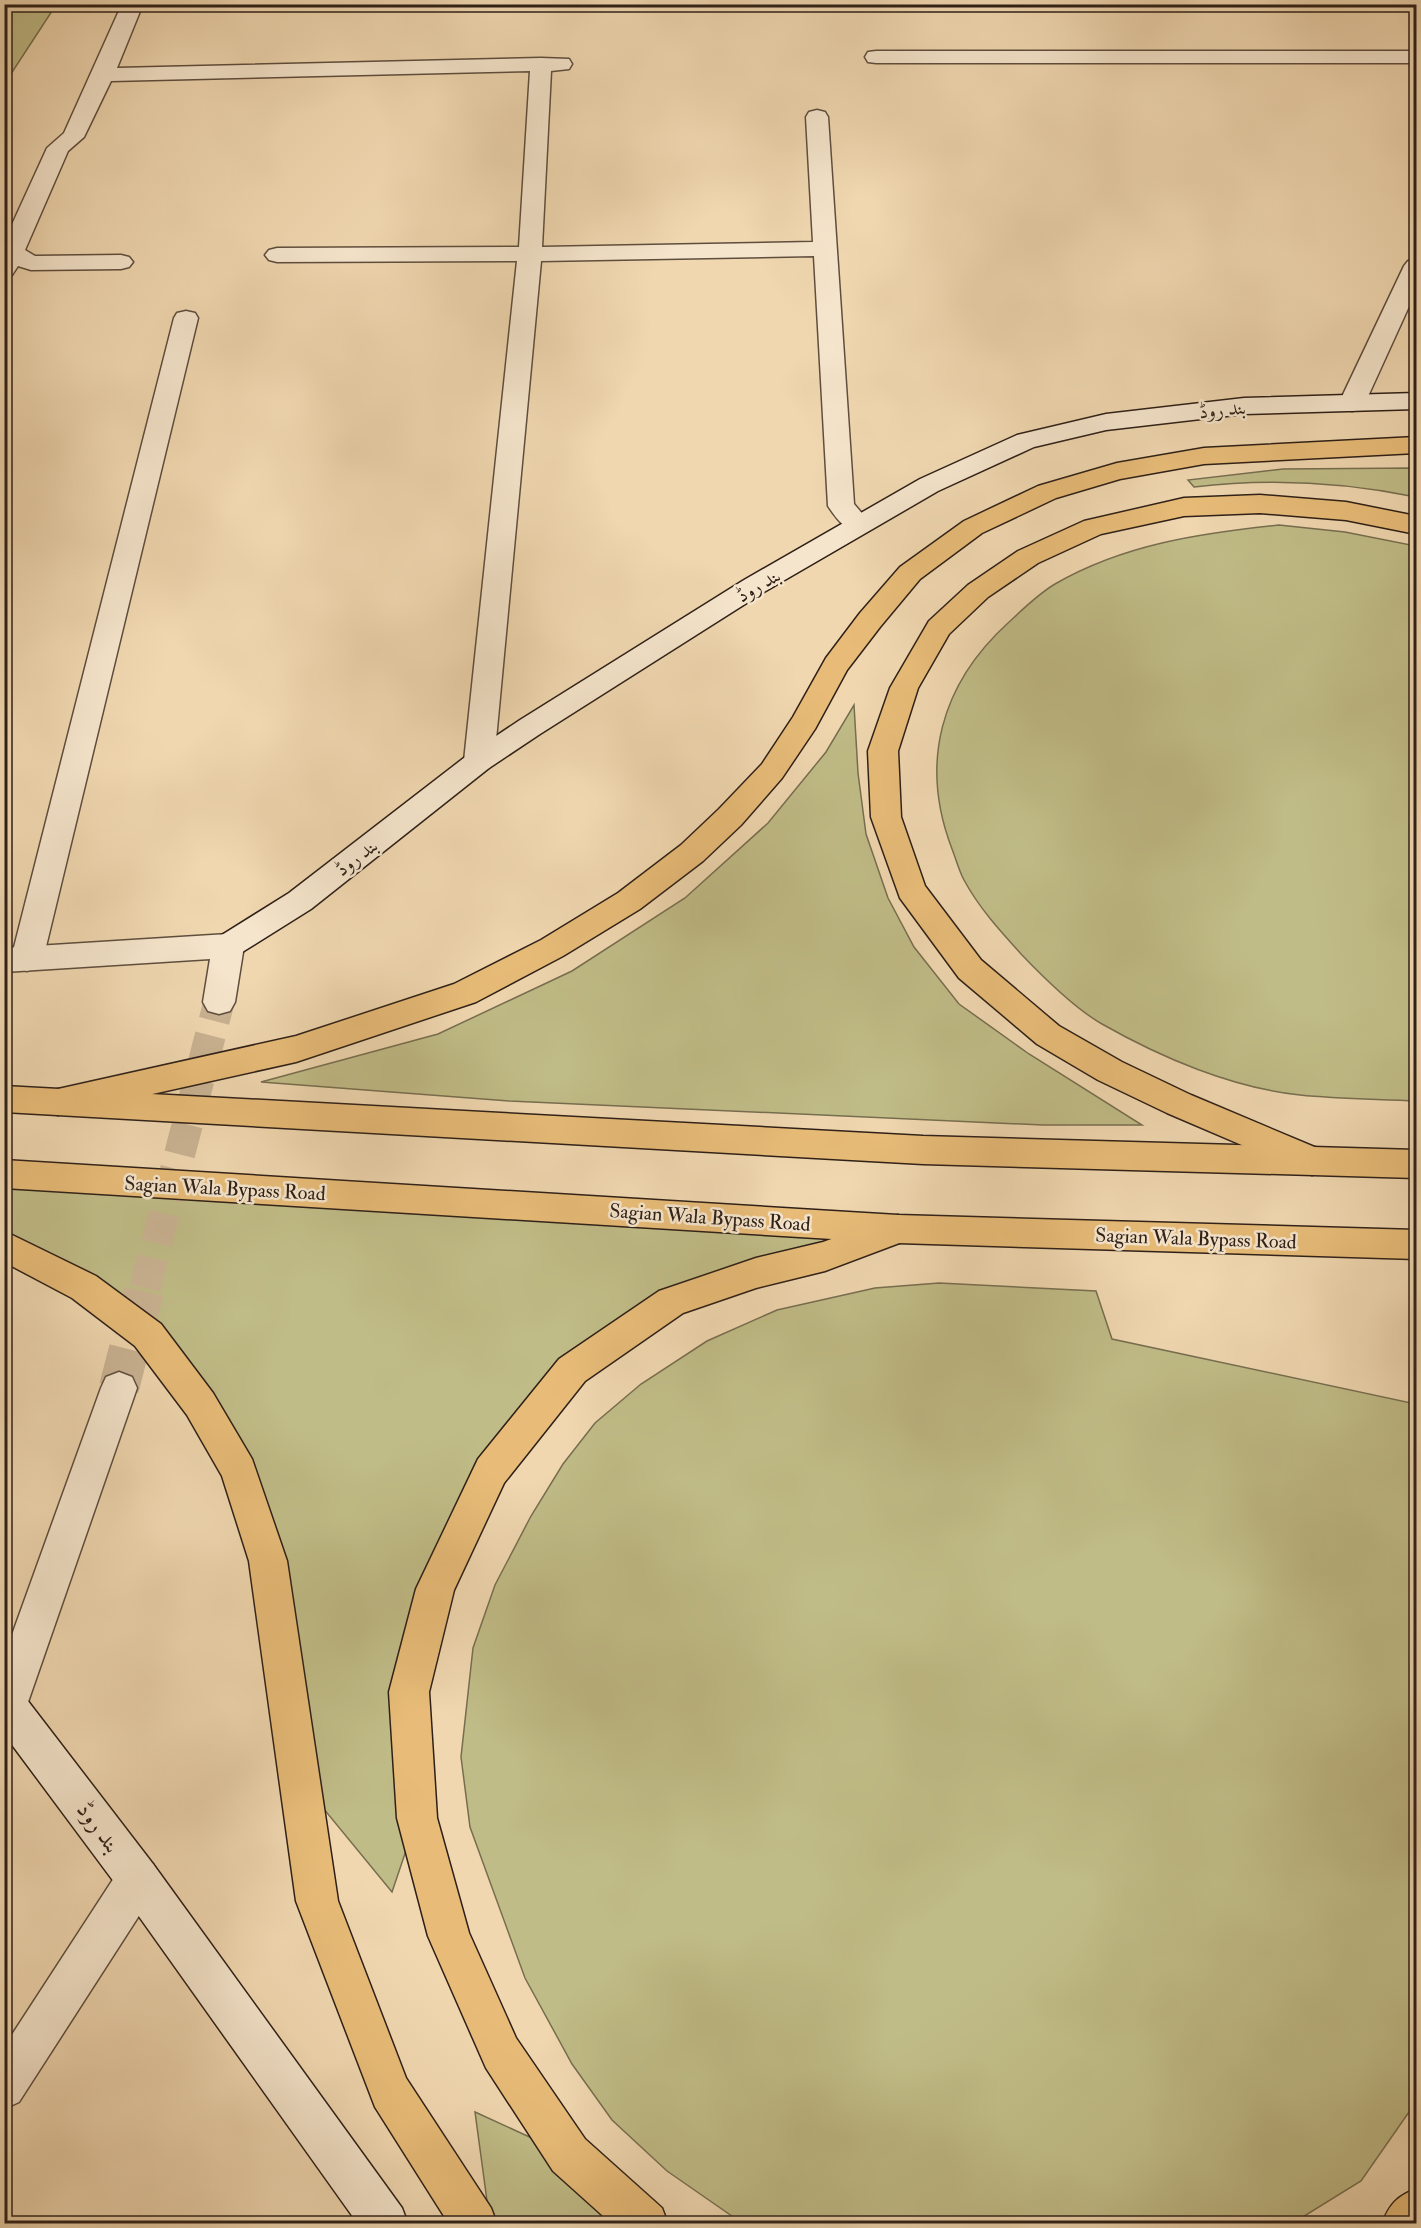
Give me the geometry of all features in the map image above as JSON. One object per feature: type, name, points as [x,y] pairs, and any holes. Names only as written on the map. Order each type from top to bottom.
[{"type":"main road","points":[[58,1102],[296,1049],[465,993],[552,948],[629,901],[692,853],[772,771],[805,722],[836,665],[870,620],[910,573],[973,527],[1047,492],[1117,471],[1204,456],[1416,445]]},
{"type":"main road","points":[[1312,1161],[1179,1104],[1110,1071],[1048,1035],[970,969],[912,890],[886,817],[883,751],[904,688],[939,628],[978,591],[1028,557],[1093,527],[1184,507],[1260,504],[1346,511],[1416,525]]},
{"type":"main road","points":[[4,1099],[923,1150],[1416,1164]]},
{"type":"main road","name":"Sagian Wala Bypass Road","points":[[4,1174],[898,1229],[1416,1245]]},
{"type":"main road","points":[[646,2223],[569,2155],[501,2052],[449,1935],[417,1818],[409,1692],[435,1589],[491,1471],[572,1370],[671,1302],[756,1273],[825,1256],[898,1229]]},
{"type":"main road","points":[[4,1245],[84,1287],[148,1335],[200,1404],[239,1471],[268,1561],[317,1901],[390,2092],[475,2223]]},
{"type":"main road","points":[[1404,2223],[1416,2211]]},
{"type":"street","points":[[121,262],[31,263],[7,259],[58,148],[73,137],[103,75],[133,4]]},
{"type":"street","points":[[876,57],[1416,57]]},
{"type":"street","points":[[103,75],[551,64],[479,761]]},
{"type":"street","points":[[817,117],[841,506],[859,525]]},
{"type":"street","points":[[277,255],[826,249]]},
{"type":"street","points":[[1352,403],[1416,266]]},
{"type":"street","points":[[186,318],[16,960],[228,946],[219,1002]]},
{"type":"street","name":"بند روڈ","points":[[228,946],[300,901],[479,761],[744,592],[929,484],[1026,441],[1118,421],[1244,406],[1416,400]]},
{"type":"street","name":"بند روڈ","points":[[119,1388],[6,1703],[138,1879],[386,2223]]},
{"type":"street","points":[[4,2087],[138,1879]]},
{"type":"shaded area","points":[[4,5],[56,5],[5,83]]},
{"type":"shaded area","points":[[1416,468],[1416,497],[1361,488],[1306,483],[1222,484],[1194,487],[1188,480],[1283,469]]},
{"type":"shaded area","points":[[1279,525],[1345,532],[1416,546],[1416,1101],[1300,1095],[1249,1086],[1172,1059],[1102,1024],[1081,1010],[1050,983],[983,910],[962,876],[942,817],[937,786],[938,756],[942,727],[952,699],[966,672],[985,647],[1030,602],[1042,592],[1081,570],[1136,550],[1192,537]]},
{"type":"shaded area","points":[[854,705],[858,773],[866,834],[888,898],[914,947],[959,1004],[1029,1054],[1142,1125],[1043,1125],[509,1101],[261,1082],[438,1034],[572,971],[685,898],[768,823],[826,752]]},
{"type":"shaded area","points":[[4,1176],[898,1229],[756,1273],[572,1370],[435,1589],[417,1818],[392,1892],[300,1780],[268,1561],[148,1335],[5,1245]]},
{"type":"shaded area","points":[[939,1283],[1096,1291],[1112,1339],[1416,1404],[1416,2102],[1361,2181],[1293,2223],[742,2223],[667,2171],[612,2120],[572,2064],[525,1978],[470,1827],[461,1757],[473,1648],[495,1585],[531,1516],[563,1464],[595,1423],[641,1384],[707,1341],[777,1310],[875,1288]]},
{"type":"shaded area","points":[[475,2112],[569,2155],[646,2223],[490,2223]]},
{"type":"tunnel","points":[[145,1288],[219,1002]]},
{"type":"tunnel","points":[[119,1388],[145,1287]]}]
